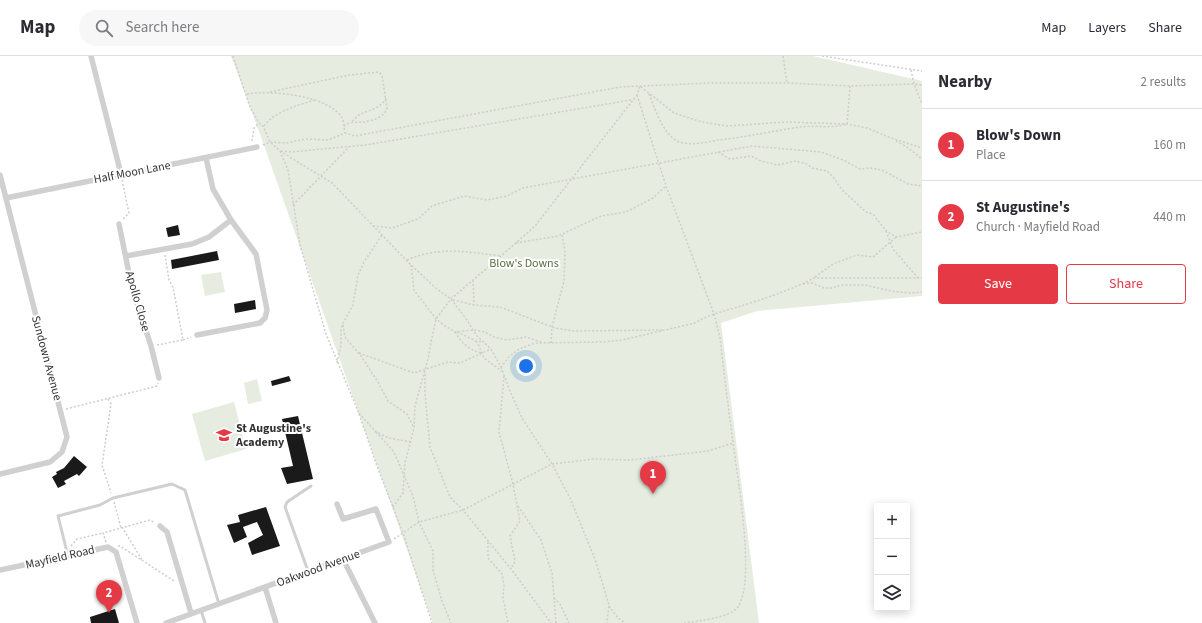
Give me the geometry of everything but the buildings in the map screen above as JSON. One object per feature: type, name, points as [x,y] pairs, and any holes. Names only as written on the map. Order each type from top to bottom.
[{"type":"street","points":[[91,56],[121,174]]},
{"type":"street","name":"Half Moon Lane","points":[[4,196],[206,158],[255,147]]},
{"type":"street","points":[[197,335],[260,323],[266,318],[267,310],[256,254],[231,220],[213,189],[206,158]]},
{"type":"street","name":"Sundown Avenue","points":[[0,175],[4,196],[67,437],[62,452],[50,462],[0,474]]},
{"type":"street","points":[[126,256],[192,244],[209,237],[231,220]]},
{"type":"street","name":"Apollo Close","points":[[119,224],[132,288],[151,346],[159,378]]},
{"type":"street","points":[[337,504],[343,519],[376,509],[389,542]]},
{"type":"street","points":[[160,526],[167,532],[191,614]]},
{"type":"street","name":"Oakwood Avenue","points":[[167,623],[389,542]]},
{"type":"street","name":"Mayfield Road","points":[[0,570],[108,547],[116,552],[137,623]]},
{"type":"street","points":[[343,559],[376,623]]},
{"type":"street","points":[[265,587],[276,623]]},
{"type":"lane","points":[[68,556],[58,516],[100,505],[113,498],[172,484],[185,490],[220,604]]},
{"type":"lane","points":[[309,572],[285,507],[287,502],[311,486]]},
{"type":"lane","points":[[201,610],[205,623]]},
{"type":"path","points":[[233,56],[250,107],[259,123],[263,126],[270,142],[280,151],[332,183],[411,265],[438,290],[451,299],[474,306],[500,307],[552,327],[574,331],[666,330]]},
{"type":"path","points":[[783,56],[787,84]]},
{"type":"path","points":[[822,56],[922,71]]},
{"type":"path","points":[[911,69],[914,84],[922,104]]},
{"type":"path","points":[[270,92],[349,75],[379,72],[382,75],[388,108],[387,112],[364,122],[351,122]]},
{"type":"path","points":[[270,142],[286,143],[306,139],[328,140],[345,133],[355,136],[620,87],[709,83],[850,86],[922,85]]},
{"type":"path","points":[[640,86],[674,113],[714,125],[727,126],[786,122],[847,124],[867,128],[922,148]]},
{"type":"path","points":[[551,623],[511,569],[463,510],[450,497],[430,447],[424,382],[436,319],[451,299],[535,226],[637,95],[640,86]]},
{"type":"path","points":[[847,124],[850,86]]},
{"type":"path","points":[[246,94],[270,92],[303,96],[323,103],[341,117],[345,133]]},
{"type":"path","points":[[648,93],[659,118],[669,134],[680,142],[687,144],[722,140],[800,127],[839,126],[847,124]]},
{"type":"path","points":[[637,95],[658,163],[714,314],[720,337],[744,535],[746,573],[742,599],[737,608],[731,613],[684,623]]},
{"type":"path","points":[[344,126],[359,115],[372,110],[384,102],[386,98]]},
{"type":"path","points":[[263,126],[291,107],[315,100]]},
{"type":"path","points":[[280,151],[291,152],[349,147],[450,132],[632,100]]},
{"type":"path","points":[[255,147],[252,140],[254,128],[259,123]]},
{"type":"path","points":[[891,138],[907,147],[922,159]]},
{"type":"path","points":[[373,226],[392,228],[418,218],[432,206],[464,196],[487,200],[507,196],[523,188],[752,146],[821,152],[843,160],[860,169],[870,168],[882,170],[908,184],[922,186]]},
{"type":"path","points":[[293,205],[349,147]]},
{"type":"path","points":[[280,151],[288,170],[300,245],[326,334],[358,411],[403,533],[432,623]]},
{"type":"path","points":[[718,152],[730,159],[751,156],[761,161],[777,165],[796,161],[807,164],[812,168],[827,171],[842,190],[866,212],[873,214],[886,231],[893,248],[918,278]]},
{"type":"path","points":[[119,224],[129,213],[121,174]]},
{"type":"path","points":[[516,243],[558,236],[601,216],[626,212],[653,198],[666,186]]},
{"type":"path","points":[[886,231],[896,237]]},
{"type":"path","points":[[501,367],[509,357],[519,349],[535,343],[603,342],[622,340],[695,323],[702,318],[764,298],[801,284],[814,278],[833,264],[857,255],[873,257],[896,237],[922,232]]},
{"type":"path","points":[[551,343],[552,327],[564,280],[565,251],[562,234]]},
{"type":"path","points":[[337,363],[341,346],[341,330],[343,323],[353,305],[358,275],[364,262],[382,235]]},
{"type":"path","points":[[164,249],[182,340]]},
{"type":"path","points":[[407,260],[419,255],[446,250],[501,256]]},
{"type":"path","points":[[411,265],[414,290],[436,319],[455,332],[476,341],[484,342]]},
{"type":"path","points":[[814,278],[922,278]]},
{"type":"path","points":[[473,280],[474,306]]},
{"type":"path","points":[[801,284],[812,284],[824,288],[865,285],[891,291],[909,293],[922,292]]},
{"type":"path","points":[[451,299],[479,339],[491,349],[501,367],[522,418],[552,464],[570,498],[594,559],[609,606],[618,618],[625,623]]},
{"type":"path","points":[[343,323],[345,337],[359,353],[378,382],[388,401],[407,414],[414,428]]},
{"type":"path","points":[[455,332],[473,330],[485,332],[494,337],[507,340],[526,337],[543,343]]},
{"type":"path","points":[[455,332],[459,340],[468,345],[473,351],[481,353]]},
{"type":"path","points":[[151,346],[182,340],[197,335]]},
{"type":"path","points":[[476,341],[480,346],[481,353],[484,358],[504,373]]},
{"type":"path","points":[[359,353],[414,373],[448,362],[460,363],[491,349]]},
{"type":"path","points":[[393,507],[403,493],[405,463],[414,428],[415,406],[426,370]]},
{"type":"path","points":[[504,373],[499,432],[513,484],[520,521],[510,536],[515,561],[511,569]]},
{"type":"path","points":[[61,410],[157,386],[159,378]]},
{"type":"path","points":[[108,399],[111,404],[102,466],[121,528],[143,561]]},
{"type":"path","points":[[358,411],[394,452],[404,474],[413,496],[419,522],[433,551],[435,575],[442,601],[451,623]]},
{"type":"path","points":[[376,432],[389,438],[411,442]]},
{"type":"path","points":[[389,542],[419,522],[463,510],[552,464],[594,459],[630,460],[708,452],[733,443]]},
{"type":"path","points":[[517,505],[541,540],[552,573],[556,623]]},
{"type":"path","points":[[66,549],[69,548],[76,539],[150,520],[160,526]]},
{"type":"path","points":[[103,533],[108,547],[120,546],[183,587]]},
{"type":"path","points":[[488,542],[488,558],[502,574],[504,585],[502,598],[508,623]]},
{"type":"path","points":[[554,598],[560,604],[569,623]]},
{"type":"path","points":[[607,623],[609,606]]},
{"type":"green space","name":"Blow's Downs","points":[[231,56],[813,56],[922,81],[922,296],[757,311],[721,323],[759,623],[433,623]]},
{"type":"green space","points":[[221,272],[225,292],[205,296],[201,275]]},
{"type":"green space","points":[[257,379],[262,401],[248,404],[244,383]]},
{"type":"green space","points":[[234,402],[246,449],[205,461],[192,414]]},
{"type":"place","name":"St Augustine's Academy","points":[[224,435]]},
{"type":"place","name":"Blow's Down","points":[[653,494]]},
{"type":"place","name":"St Augustine's","points":[[109,613]]}]
